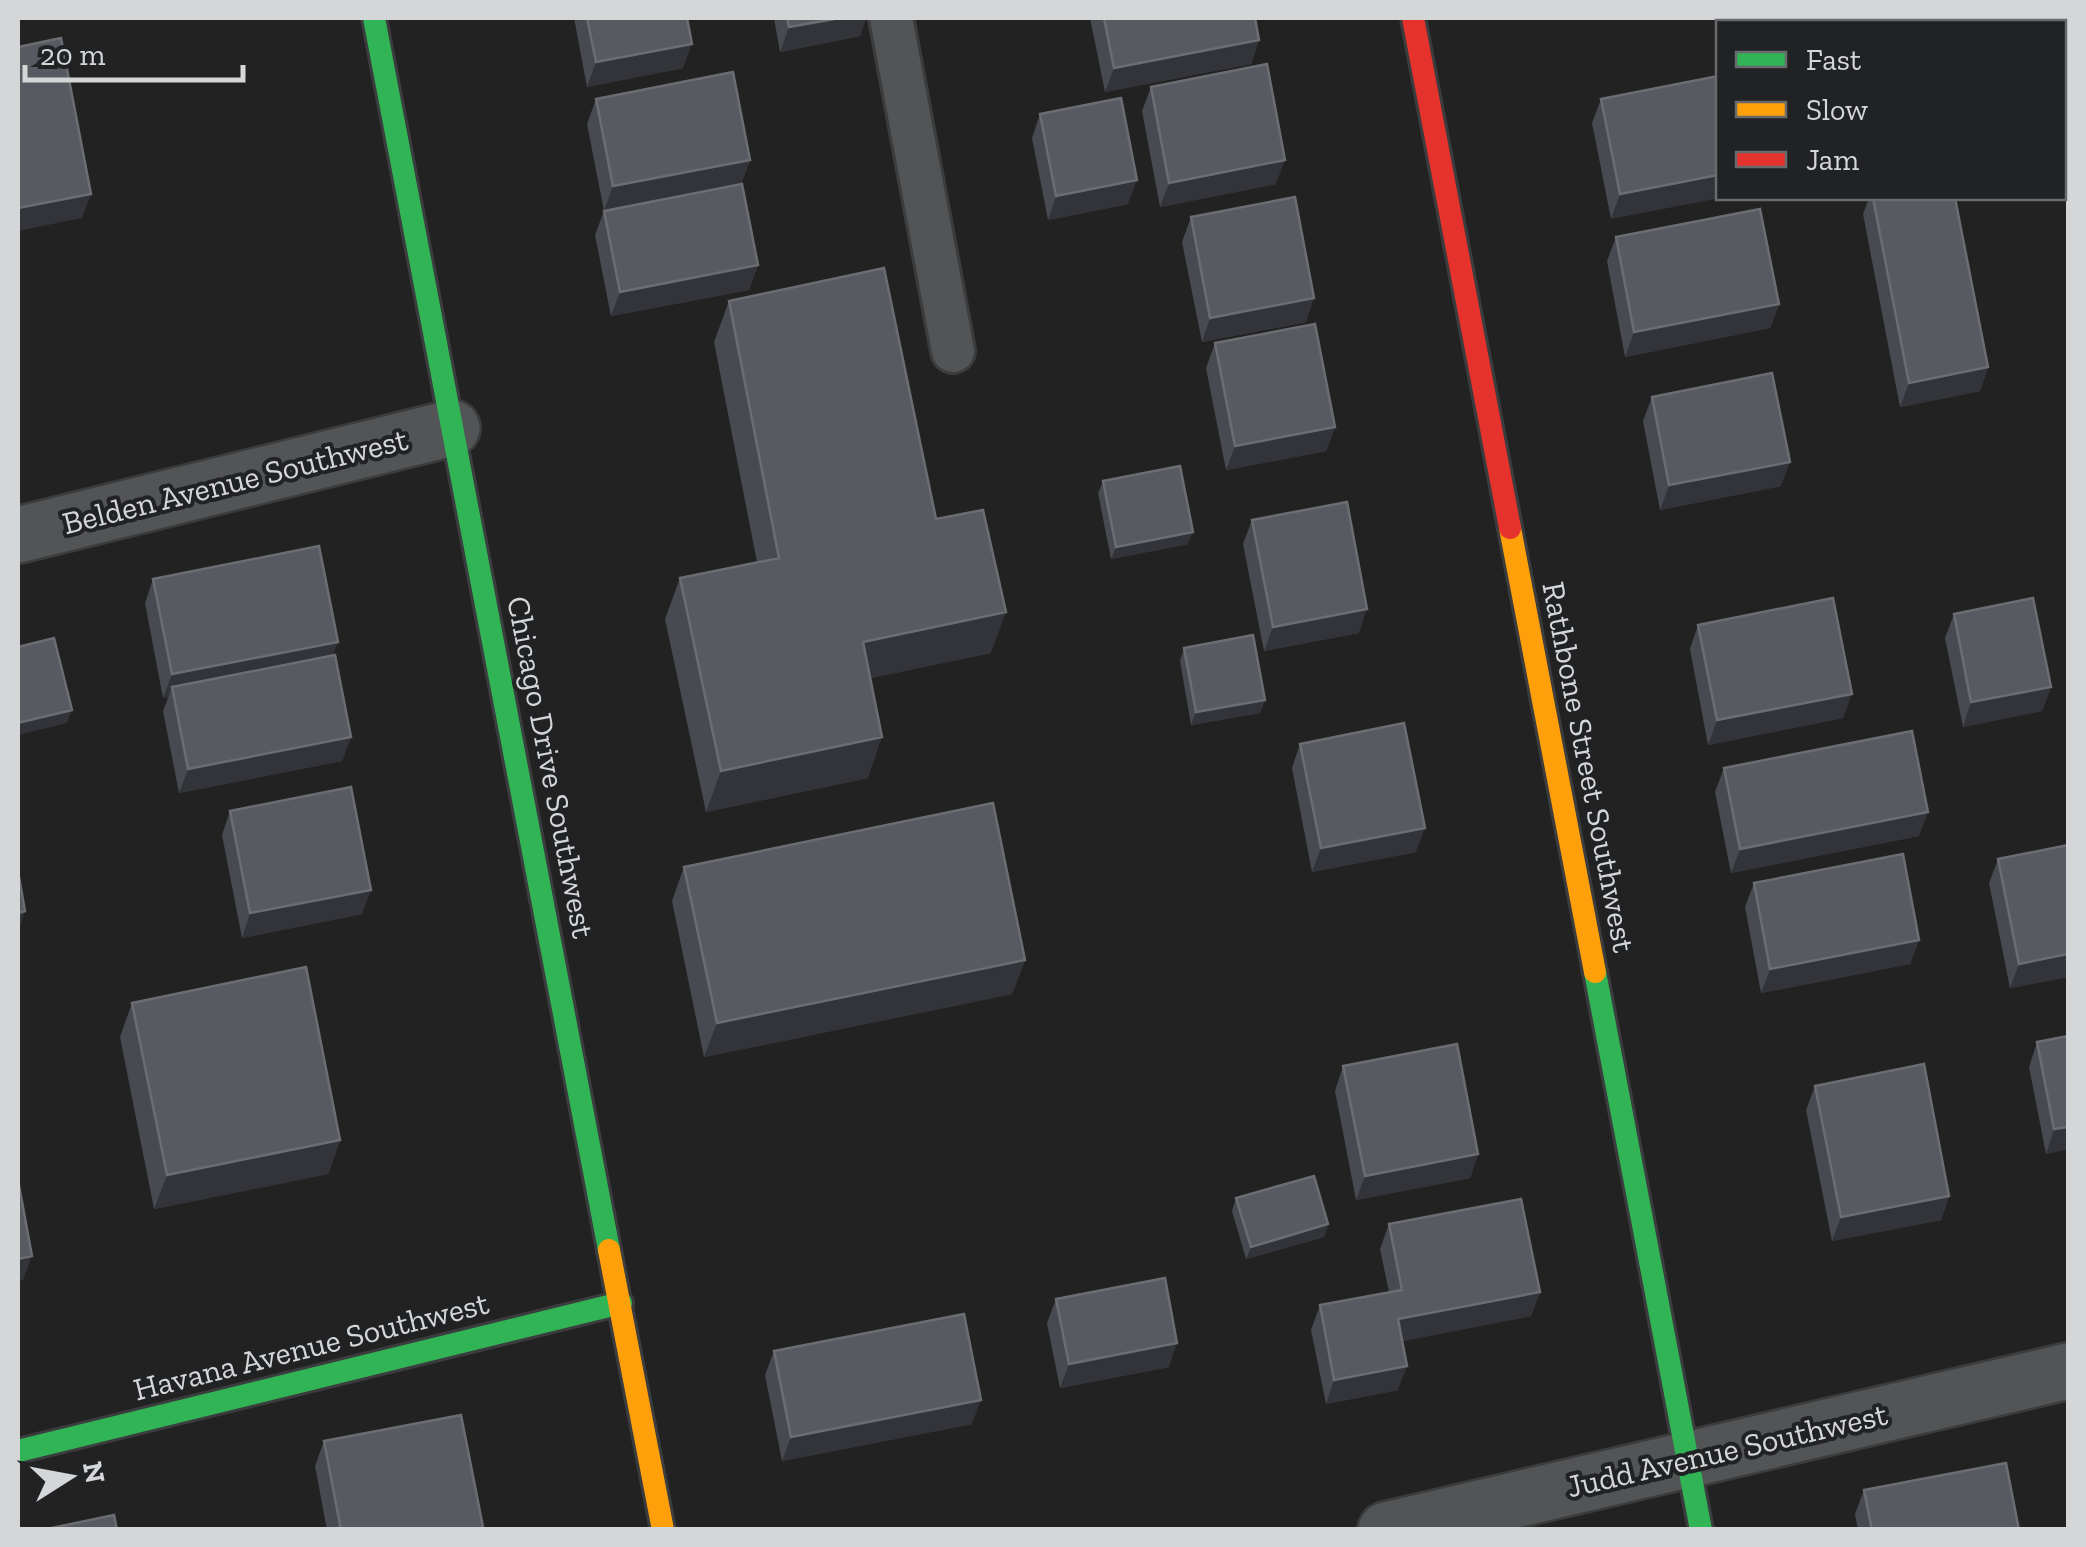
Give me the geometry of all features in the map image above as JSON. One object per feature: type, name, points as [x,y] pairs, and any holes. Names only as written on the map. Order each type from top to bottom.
[{"type":"street","name":"Chicago Drive Southwest","points":[[374,18],[663,1530]]},
{"type":"street","name":"Rathbone Street Southwest","points":[[1413,18],[1701,1530]]},
{"type":"street","name":"Belden Avenue Southwest","points":[[18,535],[452,428]]},
{"type":"street","name":"Havana Avenue Southwest","points":[[18,1452],[621,1303]]},
{"type":"street","name":"Judd Avenue Southwest","points":[[1386,1530],[2068,1372]]},
{"type":"lane","points":[[892,18],[953,351]]},
{"type":"building","points":[[587,18],[687,18],[692,44],[596,62]]},
{"type":"building","points":[[787,18],[840,18],[789,27]]},
{"type":"building","points":[[1104,18],[1255,18],[1259,40],[1114,68]]},
{"type":"building","points":[[1747,18],[1826,20],[1748,20]]},
{"type":"building","points":[[61,38],[91,194],[18,208],[18,47]]},
{"type":"building","points":[[1267,64],[1285,160],[1169,183],[1151,87]]},
{"type":"building","points":[[733,72],[750,160],[613,186],[596,99]]},
{"type":"building","points":[[1716,76],[1716,175],[1620,194],[1601,99]]},
{"type":"building","points":[[1121,98],[1137,180],[1056,196],[1040,114]]},
{"type":"building","points":[[742,184],[758,265],[620,292],[604,211]]},
{"type":"building","points":[[1295,197],[1314,298],[1210,318],[1191,217]]},
{"type":"building","points":[[1873,200],[1955,200],[1988,367],[1909,383]]},
{"type":"building","points":[[1760,209],[1779,304],[1634,332],[1616,237]]},
{"type":"building","points":[[884,268],[936,519],[983,510],[1006,612],[863,642],[882,737],[721,771],[680,578],[779,558],[729,301]]},
{"type":"building","points":[[1315,324],[1335,427],[1235,446],[1215,343]]},
{"type":"building","points":[[1772,373],[1790,462],[1669,485],[1652,397]]},
{"type":"building","points":[[1180,466],[1193,532],[1116,547],[1103,481]]},
{"type":"building","points":[[1347,502],[1367,609],[1273,627],[1252,520]]},
{"type":"building","points":[[319,546],[338,642],[172,674],[153,579]]},
{"type":"building","points":[[1833,598],[1852,694],[1717,720],[1698,625]]},
{"type":"building","points":[[2033,598],[2051,687],[1971,702],[1954,614]]},
{"type":"building","points":[[1253,635],[1265,700],[1196,712],[1184,648]]},
{"type":"building","points":[[54,638],[72,710],[18,723],[18,647]]},
{"type":"building","points":[[335,655],[351,737],[188,769],[172,687]]},
{"type":"building","points":[[1404,723],[1425,828],[1321,848],[1300,744]]},
{"type":"building","points":[[1912,731],[1928,812],[1740,849],[1724,768]]},
{"type":"building","points":[[351,787],[371,890],[250,913],[230,811]]},
{"type":"building","points":[[993,803],[1025,960],[717,1023],[684,867]]},
{"type":"building","points":[[2068,845],[2068,954],[2019,964],[1998,859]]},
{"type":"building","points":[[1903,854],[1919,940],[1770,969],[1754,883]]},
{"type":"building","points":[[18,871],[25,911],[18,913]]},
{"type":"building","points":[[306,967],[340,1140],[167,1175],[132,1003]]},
{"type":"building","points":[[2068,1036],[2068,1127],[2054,1129],[2037,1042]]},
{"type":"building","points":[[1457,1044],[1478,1154],[1365,1176],[1343,1066]]},
{"type":"building","points":[[1924,1064],[1949,1196],[1841,1217],[1815,1086]]},
{"type":"building","points":[[1314,1176],[1328,1224],[1251,1247],[1236,1198]]},
{"type":"building","points":[[18,1180],[32,1256],[18,1259]]},
{"type":"building","points":[[1521,1199],[1540,1292],[1398,1319],[1407,1366],[1334,1380],[1320,1305],[1402,1290],[1389,1224]]},
{"type":"building","points":[[1165,1278],[1177,1343],[1069,1364],[1056,1299]]},
{"type":"building","points":[[964,1314],[981,1400],[791,1437],[774,1351]]},
{"type":"building","points":[[461,1415],[483,1527],[341,1530],[324,1441]]},
{"type":"building","points":[[2006,1463],[2019,1530],[1872,1530],[1864,1490]]},
{"type":"building","points":[[114,1515],[117,1530],[42,1530]]},
{"type":"traffic: fast","points":[[374,18],[609,1250]]},
{"type":"traffic: fast","points":[[1595,972],[1701,1530]]},
{"type":"traffic: fast","points":[[18,1451],[621,1303]]},
{"type":"traffic: slow","points":[[1510,528],[1595,972]]},
{"type":"traffic: slow","points":[[609,1250],[663,1530]]},
{"type":"traffic: jam","points":[[1413,18],[1510,528]]}]
